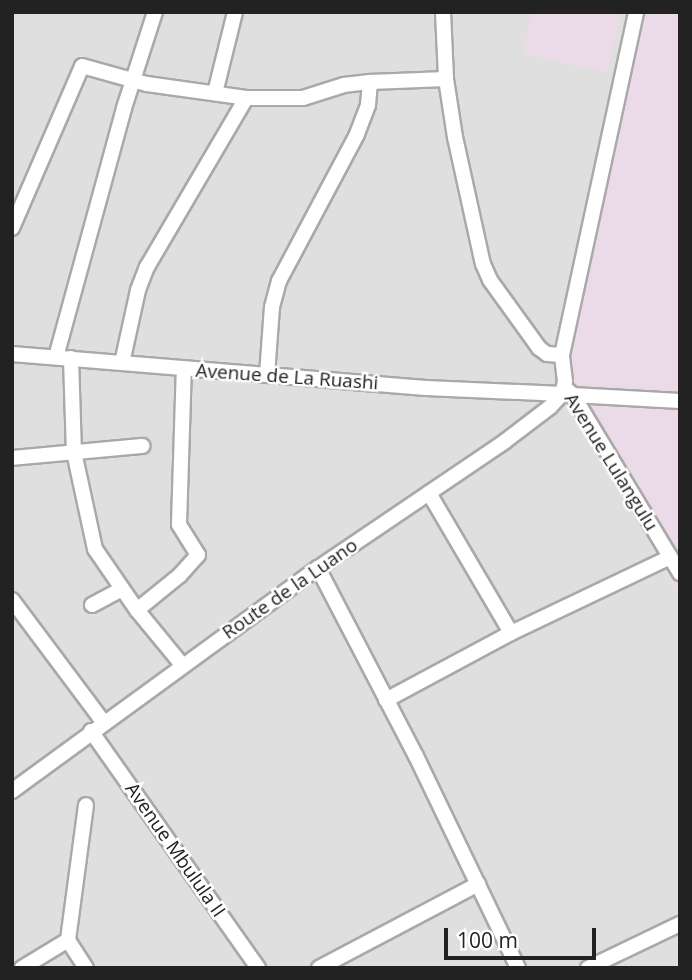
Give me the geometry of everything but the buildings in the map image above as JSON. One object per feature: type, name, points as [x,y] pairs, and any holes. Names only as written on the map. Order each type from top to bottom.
[{"type":"street","points":[[56,357],[133,79],[155,12]]},
{"type":"street","points":[[215,93],[235,12]]},
{"type":"street","points":[[443,12],[446,79],[460,167],[482,264],[490,280],[539,348],[547,354],[562,355]]},
{"type":"street","points":[[566,392],[562,355],[636,12]]},
{"type":"street","points":[[12,228],[78,69],[86,66],[154,85],[246,98],[303,98],[344,85],[446,79]]},
{"type":"street","points":[[267,376],[272,307],[279,281],[357,134],[368,105],[370,82]]},
{"type":"street","points":[[122,363],[138,290],[147,267],[246,98]]},
{"type":"street","name":"Avenue de La Ruashi","points":[[12,354],[426,388],[566,392],[680,401]]},
{"type":"street","points":[[71,358],[74,452],[95,549],[137,610],[183,666]]},
{"type":"street","points":[[137,610],[180,575],[198,555],[179,524],[184,369]]},
{"type":"street","name":"Route de la Luano","points":[[12,791],[318,568],[541,414],[566,392]]},
{"type":"street","name":"Avenue Lulangulu","points":[[566,392],[680,573]]},
{"type":"street","points":[[12,458],[142,446]]},
{"type":"street","points":[[429,493],[511,633]]},
{"type":"street","points":[[386,701],[511,633],[670,557]]},
{"type":"street","points":[[318,568],[518,968]]},
{"type":"street","points":[[92,605],[122,589]]},
{"type":"street","points":[[12,600],[104,723]]},
{"type":"street","name":"Avenue Mbulula II","points":[[92,732],[258,968]]},
{"type":"street","points":[[86,804],[68,940],[86,968]]},
{"type":"street","points":[[319,968],[478,884]]},
{"type":"street","points":[[588,968],[680,924]]},
{"type":"street","points":[[23,968],[68,940]]},
{"type":"shaded area","points":[[12,12],[680,12],[680,968],[12,968]]},
{"type":"shaded area","points":[[532,12],[621,12],[607,72],[523,54]]},
{"type":"shaded area","points":[[640,12],[680,12],[680,600],[551,362]]}]
